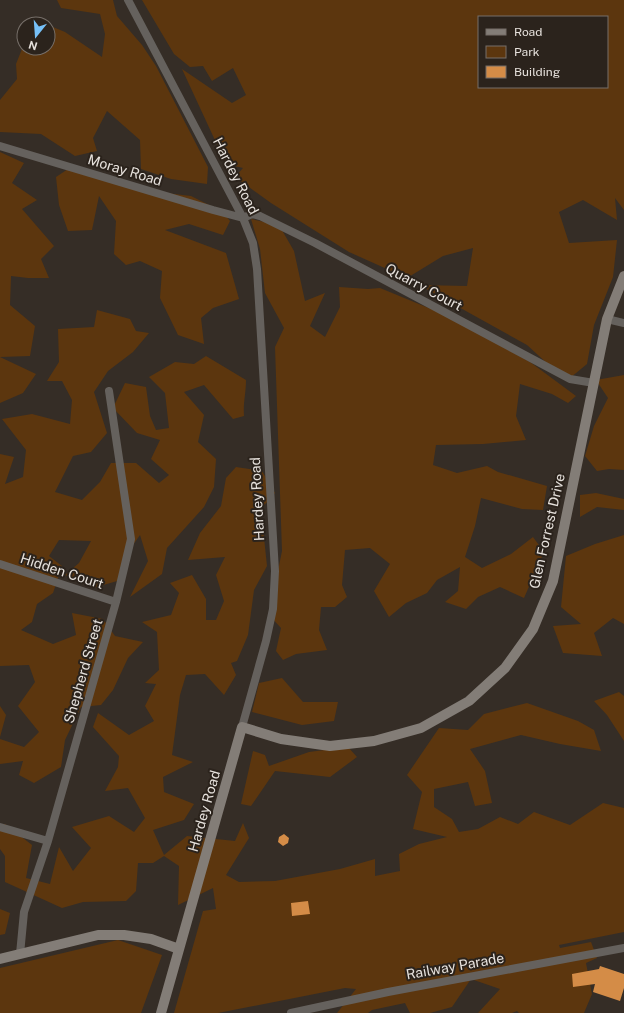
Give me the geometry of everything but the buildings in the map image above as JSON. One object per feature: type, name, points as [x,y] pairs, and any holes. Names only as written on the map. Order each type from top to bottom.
[{"type":"street","name":"Hardey Road","points":[[128,0],[243,218],[253,243],[257,269],[275,571],[273,609],[266,641],[161,1013]]},
{"type":"street","name":"Moray Road","points":[[0,146],[243,218]]},
{"type":"street","name":"Quarry Court","points":[[243,218],[252,214],[260,216],[315,242],[570,380],[594,383]]},
{"type":"street","name":"Glen Forrest Drive","points":[[242,727],[281,739],[330,746],[374,742],[421,728],[469,701],[505,668],[533,629],[553,581],[607,319],[624,276]]},
{"type":"street","points":[[607,319],[624,323]]},
{"type":"street","name":"Shepherd Street","points":[[20,954],[24,912],[48,841],[116,602],[131,539],[109,391]]},
{"type":"street","name":"Hidden Court","points":[[0,564],[116,602]]},
{"type":"street","points":[[0,827],[48,841]]},
{"type":"street","points":[[0,959],[98,936],[124,935],[151,939],[180,949]]},
{"type":"street","name":"Railway Parade","points":[[291,1013],[388,992],[624,948]]},
{"type":"green space","points":[[57,0],[113,0],[117,16],[142,45],[156,66],[208,167],[207,184],[171,179],[141,169],[140,140],[107,111],[93,138],[97,151],[75,156],[41,134],[0,132],[0,100],[17,79],[16,64],[19,56],[56,56],[56,28],[65,32],[102,57],[105,34],[100,14],[61,8]]},
{"type":"green space","points":[[142,0],[624,0],[624,210],[615,198],[617,220],[583,200],[559,212],[569,243],[617,240],[613,277],[594,325],[587,364],[570,378],[561,376],[527,345],[419,285],[467,286],[473,248],[443,256],[407,278],[349,252],[271,203],[235,177],[243,168],[226,164],[182,69],[232,103],[246,95],[233,68],[212,81],[203,66],[190,67],[174,54]]},
{"type":"green space","points":[[0,152],[24,163],[12,183],[37,200],[22,209],[54,246],[41,259],[49,278],[11,276],[10,305],[35,326],[30,356],[0,357]]},
{"type":"green space","points":[[74,165],[166,193],[191,196],[223,212],[230,221],[223,235],[189,224],[165,230],[226,253],[239,299],[213,308],[201,318],[204,344],[178,335],[160,298],[162,271],[140,261],[126,265],[114,254],[116,221],[99,196],[92,230],[68,231],[59,205],[56,177]]},
{"type":"green space","points":[[251,219],[279,225],[294,251],[305,301],[325,293],[310,326],[325,337],[340,307],[339,287],[368,289],[380,288],[448,316],[530,362],[576,396],[568,403],[552,394],[520,384],[516,416],[526,440],[483,444],[436,445],[433,465],[457,473],[487,466],[498,472],[547,486],[543,510],[522,509],[481,498],[475,526],[465,557],[482,568],[511,554],[533,537],[544,552],[524,598],[500,587],[478,597],[466,609],[445,602],[458,591],[460,567],[437,580],[427,593],[406,603],[389,617],[374,591],[390,564],[370,548],[345,550],[342,585],[347,597],[335,607],[321,607],[319,630],[327,650],[296,654],[283,660],[276,651],[281,628],[269,615],[282,551],[275,347],[284,328],[265,293],[260,249]]},
{"type":"green space","points":[[97,310],[130,319],[136,331],[149,333],[133,352],[108,371],[94,392],[107,433],[91,452],[73,456],[55,492],[82,500],[100,482],[111,463],[136,463],[159,483],[169,475],[151,459],[160,440],[137,433],[113,408],[125,383],[146,387],[150,416],[156,430],[169,428],[165,393],[149,377],[175,362],[194,364],[206,356],[246,380],[244,416],[233,419],[204,385],[184,392],[204,415],[198,442],[216,459],[214,487],[204,507],[167,548],[162,574],[130,597],[148,561],[140,535],[128,552],[124,579],[93,588],[65,575],[79,563],[91,541],[59,540],[49,556],[62,566],[53,593],[37,604],[32,622],[21,630],[53,644],[76,635],[72,613],[103,619],[115,636],[143,642],[128,658],[113,690],[101,705],[81,707],[65,740],[61,767],[34,783],[19,775],[23,761],[0,764],[0,739],[24,747],[39,732],[18,706],[35,682],[29,665],[0,666],[0,454],[14,457],[5,484],[23,477],[26,450],[2,419],[32,414],[70,424],[72,400],[62,381],[47,381],[59,362],[58,329],[94,327]]},
{"type":"green space","points":[[0,357],[36,374],[23,393],[0,403]]},
{"type":"green space","points":[[624,375],[624,470],[609,469],[597,471],[585,456],[594,426],[608,398],[596,380]]},
{"type":"green space","points":[[236,467],[262,471],[275,493],[261,509],[267,566],[254,590],[248,635],[237,661],[231,663],[236,675],[224,695],[205,674],[186,675],[180,695],[172,755],[193,762],[163,777],[164,792],[194,804],[184,820],[153,830],[164,855],[187,836],[235,841],[243,823],[249,838],[226,875],[239,882],[275,881],[340,869],[375,859],[375,876],[400,871],[399,854],[419,844],[447,837],[413,829],[422,792],[407,775],[439,728],[468,730],[484,714],[527,703],[578,721],[594,730],[601,751],[521,735],[470,749],[485,771],[492,803],[475,806],[468,782],[434,789],[434,807],[452,819],[459,832],[478,829],[500,817],[518,824],[534,812],[570,825],[603,803],[624,808],[624,932],[559,945],[560,948],[591,942],[597,958],[586,963],[592,994],[584,1013],[519,1013],[517,1011],[512,1013],[478,1013],[500,989],[471,979],[452,1007],[430,1013],[410,1013],[405,1003],[372,1010],[368,1013],[337,1013],[356,989],[345,988],[218,1013],[174,1013],[203,911],[216,909],[213,888],[178,905],[179,866],[164,856],[153,863],[138,863],[136,891],[126,901],[83,902],[62,908],[5,882],[5,856],[0,849],[0,827],[5,824],[32,845],[26,878],[50,884],[59,847],[73,871],[91,848],[72,827],[109,816],[134,832],[145,818],[128,788],[105,791],[118,767],[119,756],[93,727],[98,713],[129,735],[154,721],[145,706],[156,684],[145,683],[159,670],[157,632],[142,622],[171,615],[179,593],[170,583],[192,575],[206,599],[206,620],[216,620],[224,601],[216,575],[225,557],[188,560],[200,533],[221,506],[226,478]]},
{"type":"green space","points":[[596,493],[624,499],[624,510],[597,507],[580,517],[580,495]]},
{"type":"green space","points":[[624,535],[624,624],[613,618],[594,633],[602,656],[563,653],[553,626],[581,624],[561,607],[566,556],[595,544]]},
{"type":"green space","points":[[282,678],[303,702],[338,702],[334,721],[302,725],[252,712],[259,683]]},
{"type":"green space","points":[[619,692],[624,696],[624,741],[607,715],[594,701]]},
{"type":"green space","points":[[0,706],[6,715],[0,737]]},
{"type":"green space","points":[[348,747],[357,757],[330,777],[275,771],[251,806],[241,804],[253,751],[265,755],[269,766],[309,752]]},
{"type":"green space","points":[[0,909],[10,913],[5,934],[0,935]]},
{"type":"green space","points":[[118,940],[162,955],[141,1013],[0,1013],[0,968]]}]
